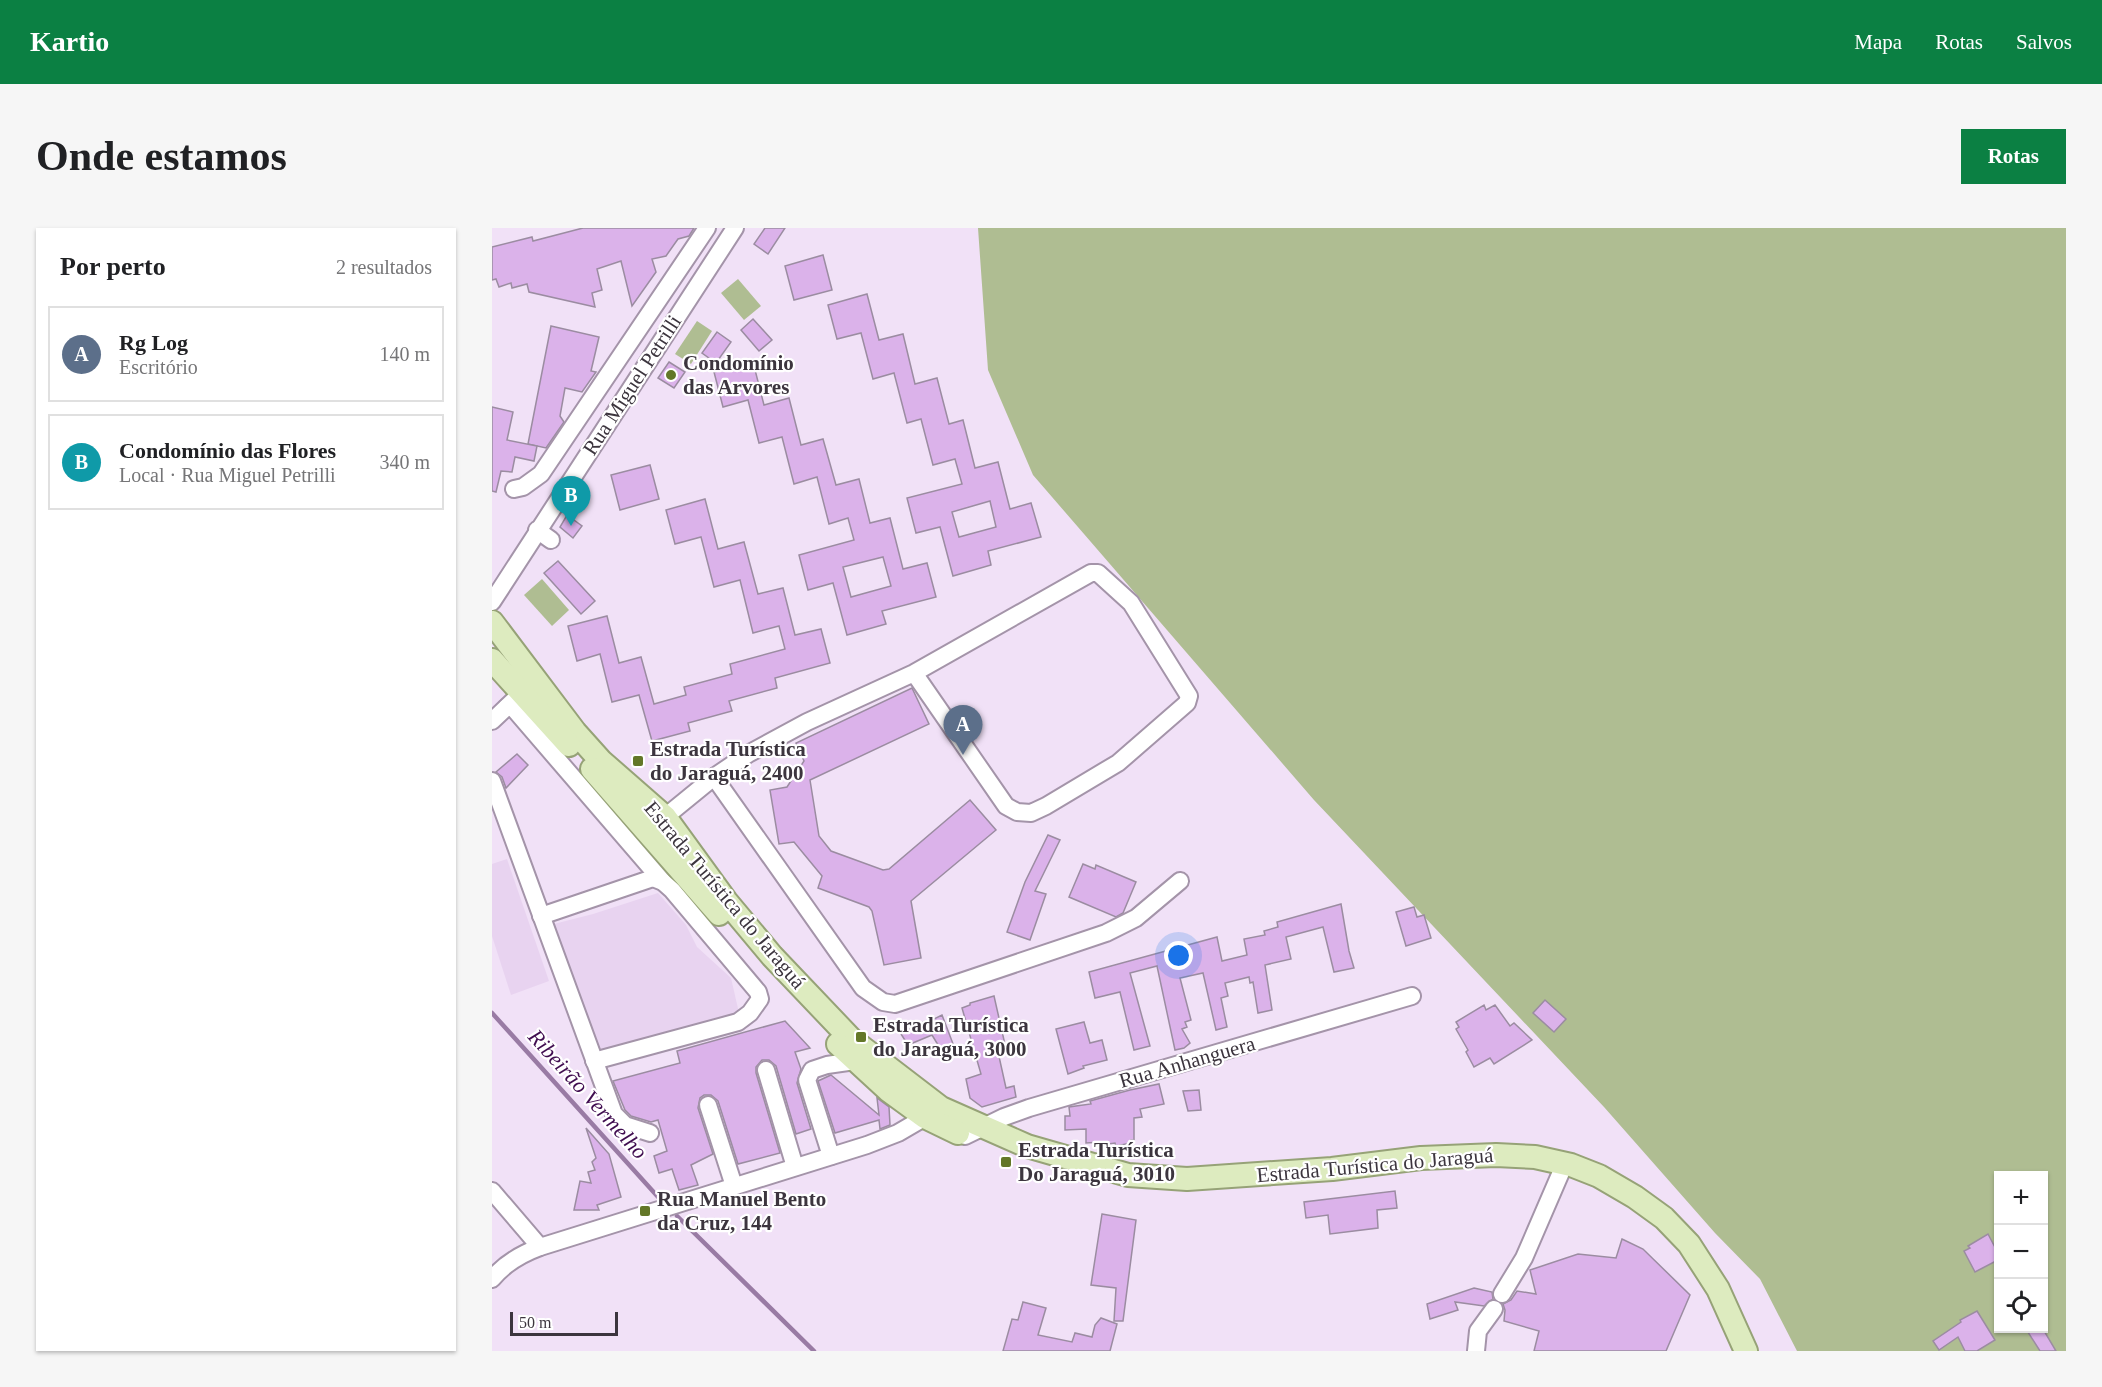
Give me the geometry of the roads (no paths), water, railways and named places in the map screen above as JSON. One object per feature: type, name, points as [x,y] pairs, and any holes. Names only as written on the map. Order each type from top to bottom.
[{"type":"main road","name":"Estrada Turística do Jaraguá","points":[[492,622],[575,732],[601,761],[665,817],[726,901],[787,971],[851,1039],[933,1113]]},
{"type":"main road","name":"Estrada Turística do Jaraguá","points":[[492,660],[514,701],[608,788],[753,953],[855,1061],[884,1087],[1038,1165],[1097,1178],[1128,1175],[1187,1179],[1320,1170],[1421,1158],[1496,1155],[1535,1157],[1565,1163],[1599,1176],[1635,1197],[1664,1218],[1681,1235],[1718,1289],[1746,1351]]},
{"type":"main road","points":[[643,830],[665,817]]},
{"type":"street","points":[[514,489],[524,487],[541,474],[707,228]]},
{"type":"street","name":"Rua Miguel Petrilli","points":[[492,602],[544,535],[735,228]]},
{"type":"street","points":[[665,817],[714,777],[747,754],[807,722],[914,673],[1091,573],[1098,573],[1131,603],[1189,696],[1187,703],[1111,767],[1046,806],[1031,813],[1017,812],[1006,806],[914,673]]},
{"type":"street","points":[[492,721],[514,701]]},
{"type":"street","points":[[514,701],[514,709],[758,992],[760,999],[750,1013],[738,1022],[594,1061]]},
{"type":"street","points":[[714,777],[863,988],[883,1002],[895,1004],[1106,933],[1136,918],[1180,881]]},
{"type":"street","points":[[492,781],[614,1114],[625,1125],[650,1133]]},
{"type":"street","points":[[541,916],[653,878],[663,882]]},
{"type":"street","name":"Rua Anhanguera","points":[[974,1132],[1029,1108],[1413,996]]},
{"type":"street","points":[[831,1156],[807,1080],[812,1070],[827,1065],[855,1061]]},
{"type":"street","points":[[766,1070],[795,1167]]},
{"type":"street","points":[[708,1105],[734,1186]]},
{"type":"street","points":[[492,1279],[521,1254],[831,1156],[898,1133],[933,1113]]},
{"type":"street","points":[[1502,1294],[1524,1258],[1565,1163]]},
{"type":"street","points":[[492,1191],[540,1247]]},
{"type":"street","points":[[1476,1351],[1478,1331],[1494,1309]]},
{"type":"waterway","name":"Ribeirão Vermelho","points":[[492,1013],[659,1198]]},
{"type":"waterway","name":"Ribeirão Vermelho","points":[[677,1216],[814,1351]]},
{"type":"place","name":"Condomínio das Arvores","points":[[671,375]]},
{"type":"place","name":"Condomínio das Flores","points":[[571,526]]},
{"type":"place","name":"Rg Log","points":[[963,755]]},
{"type":"place","name":"Estrada Turística do Jaraguá, 2400","points":[[638,761]]},
{"type":"place","name":"Estrada Turística do Jaraguá, 3000","points":[[861,1037]]},
{"type":"place","name":"Estrada Turística Do Jaraguá, 3010","points":[[1006,1162]]},
{"type":"place","name":"Rua Manuel Bento da Cruz, 144","points":[[645,1211]]}]
